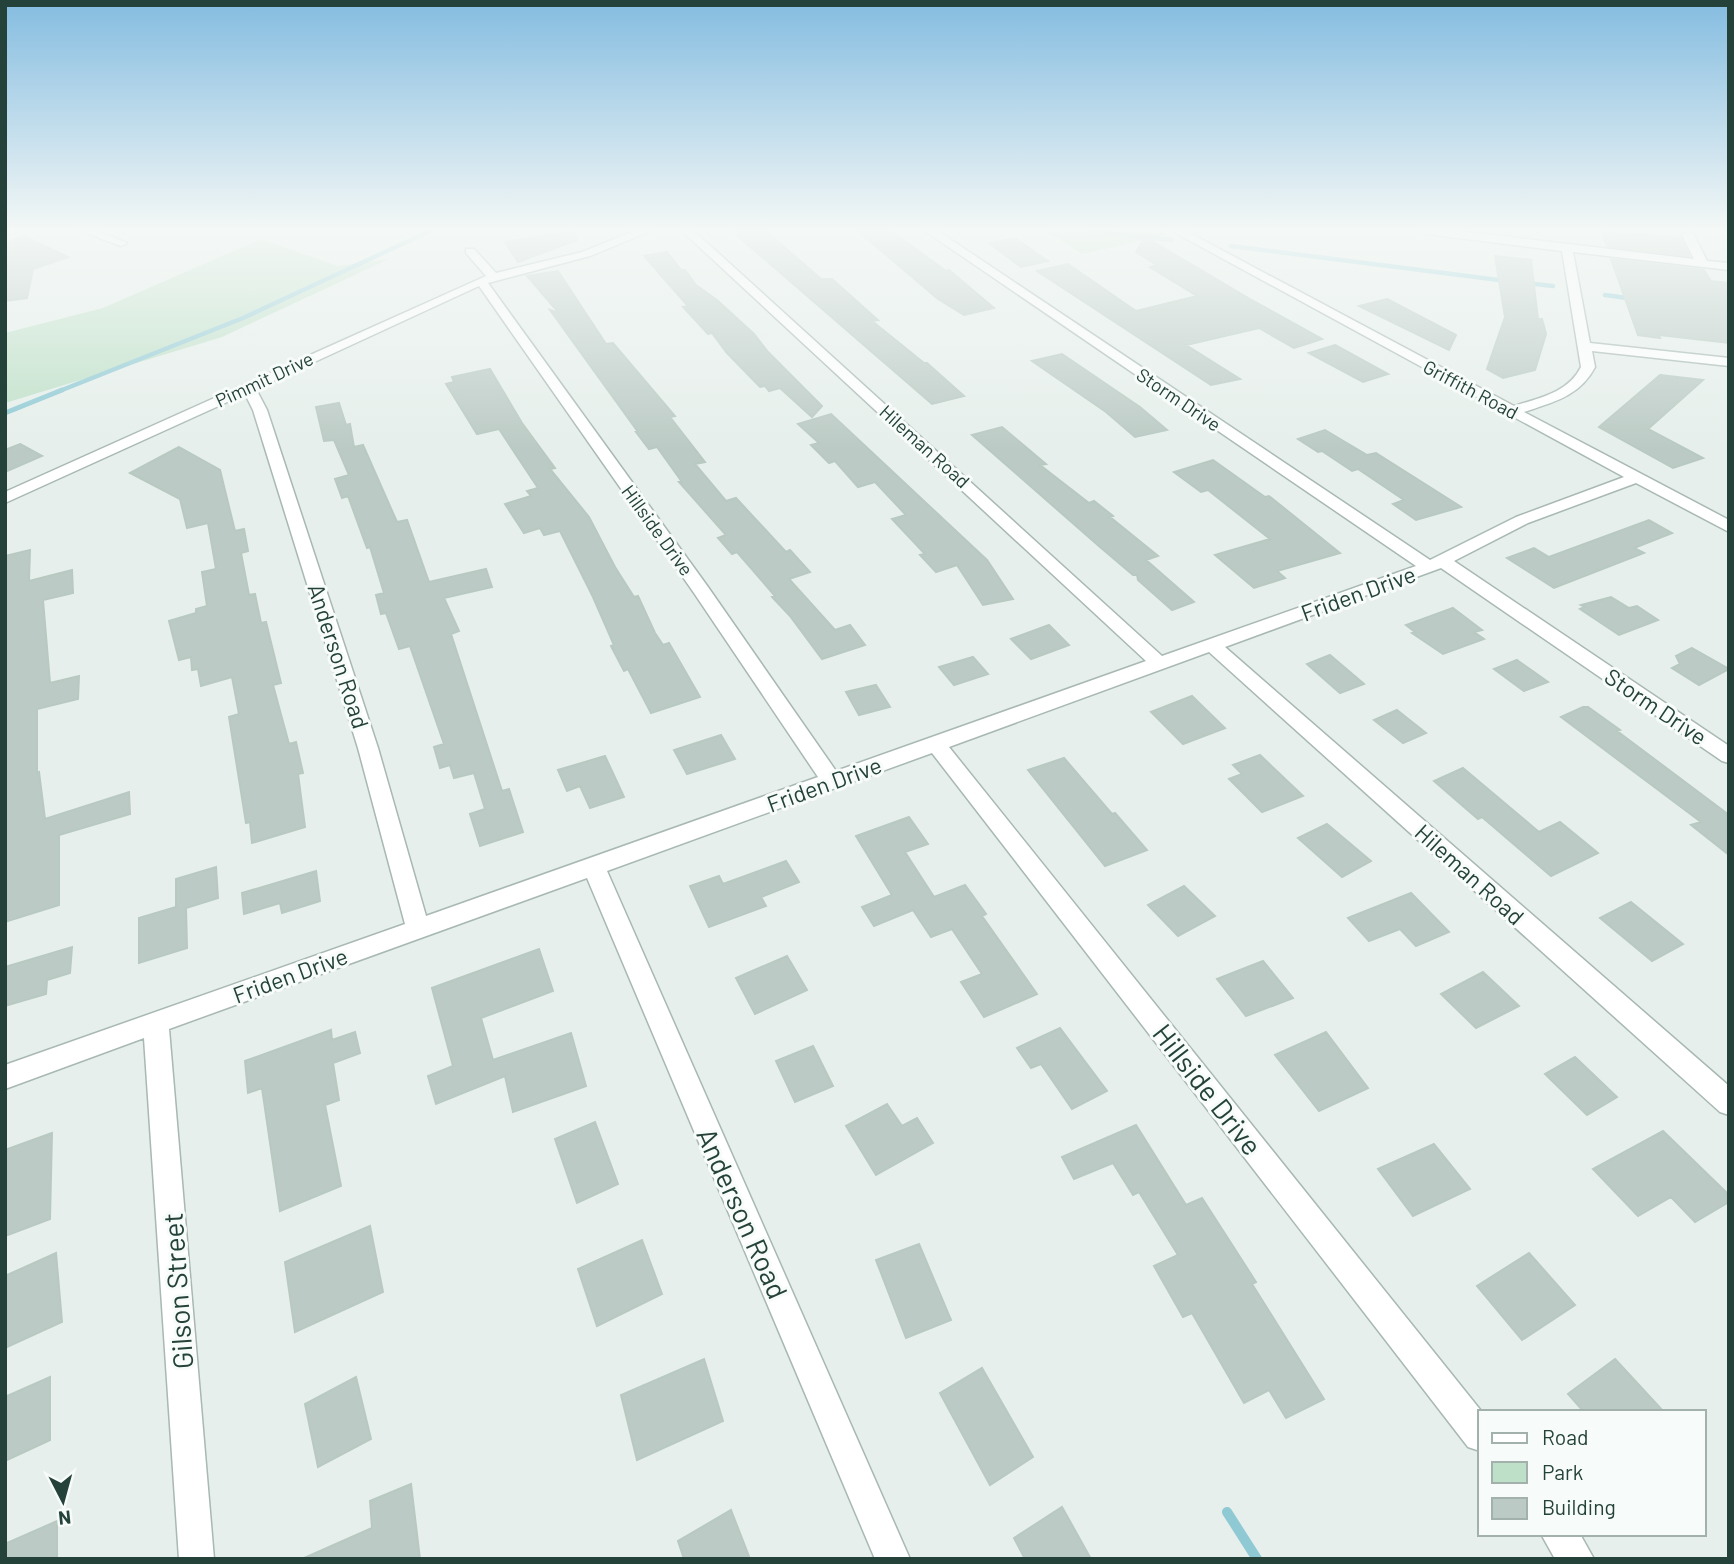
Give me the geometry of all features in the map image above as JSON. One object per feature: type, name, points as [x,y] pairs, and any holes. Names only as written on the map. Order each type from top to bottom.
[{"type":"street","name":"Pimmit Drive","points":[[5,498],[432,304]]},
{"type":"street","name":"Hillside Drive","points":[[504,304],[832,781]]},
{"type":"street","name":"Hileman Road","points":[[767,304],[1160,664]]},
{"type":"street","name":"Storm Drive","points":[[1040,304],[1729,756]]},
{"type":"street","name":"Griffith Road","points":[[1308,304],[1729,527]]},
{"type":"street","points":[[1512,411],[1571,390],[1580,384],[1588,368],[1587,347],[1578,304]]},
{"type":"street","points":[[1587,347],[1729,362]]},
{"type":"street","name":"Anderson Road","points":[[248,387],[260,410],[364,735],[418,929]]},
{"type":"street","name":"Friden Drive","points":[[5,1077],[1436,564],[1522,520],[1636,478]]},
{"type":"street","name":"Hileman Road","points":[[1212,645],[1729,1103]]},
{"type":"street","name":"Hillside Drive","points":[[936,744],[1478,1432]]},
{"type":"street","name":"Anderson Road","points":[[594,866],[621,935],[893,1559]]},
{"type":"street","name":"Gilson Street","points":[[156,1023],[197,1559]]},
{"type":"street","points":[[1560,1536],[1577,1559]]},
{"type":"green space","points":[[112,304],[293,304],[222,337],[5,403],[5,333]]},
{"type":"building","points":[[551,304],[580,304],[606,344],[613,343],[675,416],[670,417],[705,462],[695,464],[726,501],[736,498],[786,552],[790,550],[810,572],[789,579],[835,630],[850,625],[865,645],[822,659],[772,597],[775,596],[737,552],[732,554],[718,538],[726,535],[679,482],[682,482],[657,447],[649,449],[636,432],[550,310],[559,313]]},
{"type":"building","points":[[686,304],[721,304],[754,334],[768,352],[822,406],[812,417],[780,388],[769,391],[765,386],[760,387],[712,333],[708,334],[683,307],[688,306]]},
{"type":"building","points":[[816,304],[860,304],[878,320],[872,321],[927,363],[964,396],[932,404]]},
{"type":"building","points":[[946,304],[989,304],[994,308],[964,315]]},
{"type":"building","points":[[1087,304],[1126,304],[1136,311],[1165,304],[1259,304],[1322,339],[1294,348],[1259,328],[1186,345],[1240,379],[1211,385]]},
{"type":"building","points":[[1397,304],[1456,335],[1449,350],[1359,306]]},
{"type":"building","points":[[1503,304],[1536,304],[1538,319],[1542,319],[1546,334],[1535,370],[1503,378],[1487,369],[1505,317]]},
{"type":"building","points":[[1627,304],[1729,304],[1729,343],[1638,335]]},
{"type":"building","points":[[1335,345],[1388,374],[1363,382],[1309,353]]},
{"type":"building","points":[[1062,354],[1140,407],[1167,430],[1135,437],[1106,412],[1032,361]]},
{"type":"building","points":[[490,369],[522,423],[555,468],[550,469],[589,517],[615,567],[634,597],[638,596],[655,633],[663,645],[669,643],[700,697],[651,713],[628,669],[624,671],[611,646],[614,645],[593,597],[560,531],[544,535],[540,528],[524,533],[505,504],[531,496],[527,491],[538,488],[499,429],[477,434],[446,384],[454,382],[452,377]]},
{"type":"building","points":[[1660,375],[1703,380],[1648,429],[1703,458],[1673,468],[1599,427]]},
{"type":"building","points":[[339,403],[346,425],[350,424],[354,447],[363,445],[397,522],[407,520],[429,582],[486,569],[492,587],[444,598],[459,631],[451,634],[502,791],[509,789],[523,832],[480,846],[470,814],[485,809],[474,773],[454,778],[450,765],[440,768],[434,747],[444,744],[410,646],[399,649],[386,613],[381,614],[376,595],[384,593],[370,547],[367,548],[348,496],[342,498],[335,479],[349,475],[334,440],[324,441],[316,407]]},
{"type":"building","points":[[831,414],[987,560],[1013,599],[983,605],[957,565],[936,572],[920,555],[925,554],[892,519],[906,515],[875,482],[858,487],[835,461],[829,463],[811,445],[819,443],[798,424]]},
{"type":"building","points":[[1002,427],[1046,464],[1040,465],[1089,503],[1094,501],[1158,556],[1146,560],[1194,602],[1172,610],[1138,580],[1137,575],[1133,575],[1100,547],[972,435]]},
{"type":"building","points":[[1325,430],[1367,455],[1376,453],[1461,507],[1416,520],[1393,504],[1404,500],[1358,469],[1352,471],[1298,439]]},
{"type":"building","points":[[20,444],[42,456],[5,472],[5,450]]},
{"type":"building","points":[[179,447],[220,470],[235,531],[244,529],[248,551],[241,553],[249,595],[255,594],[261,623],[266,622],[281,683],[273,685],[289,744],[296,742],[303,773],[298,774],[305,827],[252,843],[250,822],[246,823],[229,717],[239,714],[232,677],[201,686],[198,669],[192,670],[191,657],[179,660],[169,621],[196,613],[196,609],[207,606],[202,572],[216,569],[208,523],[187,528],[180,499],[130,473]]},
{"type":"building","points":[[1213,460],[1265,497],[1269,496],[1340,553],[1277,571],[1285,578],[1254,588],[1215,555],[1270,539],[1208,490],[1201,492],[1174,472]]},
{"type":"building","points":[[1649,520],[1672,533],[1634,548],[1644,553],[1554,588],[1507,558],[1534,548],[1549,557]]},
{"type":"building","points":[[30,550],[29,581],[72,570],[73,593],[43,600],[50,683],[79,676],[78,699],[37,709],[37,773],[39,772],[45,819],[129,792],[130,814],[59,835],[59,905],[5,922],[5,556]]},
{"type":"building","points":[[1611,597],[1629,608],[1637,606],[1658,620],[1619,635],[1580,609],[1585,607],[1581,605]]},
{"type":"building","points":[[1453,608],[1482,630],[1474,632],[1484,639],[1443,654],[1412,633],[1415,632],[1406,625]]},
{"type":"building","points":[[1049,625],[1069,645],[1031,659],[1011,639]]},
{"type":"building","points":[[1692,648],[1729,669],[1699,685],[1672,668],[1680,664],[1676,656]]},
{"type":"building","points":[[1330,655],[1364,684],[1340,693],[1307,664]]},
{"type":"building","points":[[973,657],[988,674],[954,685],[939,667]]},
{"type":"building","points":[[1517,660],[1548,682],[1524,691],[1494,669]]},
{"type":"building","points":[[876,685],[890,707],[859,715],[846,692]]},
{"type":"building","points":[[1192,696],[1225,728],[1183,744],[1151,712]]},
{"type":"building","points":[[1588,707],[1620,730],[1617,731],[1729,815],[1729,855],[1691,825],[1701,822],[1561,717]]},
{"type":"building","points":[[1397,710],[1426,733],[1403,743],[1374,720]]},
{"type":"building","points":[[721,735],[735,759],[687,774],[674,750]]},
{"type":"building","points":[[1260,755],[1303,796],[1262,812],[1229,779],[1242,774],[1233,765]]},
{"type":"building","points":[[605,756],[624,797],[590,808],[580,786],[567,791],[558,770]]},
{"type":"building","points":[[1064,758],[1147,850],[1105,866],[1028,770]]},
{"type":"building","points":[[1463,768],[1539,832],[1560,822],[1598,853],[1551,876],[1482,817],[1478,819],[1434,781]]},
{"type":"building","points":[[909,817],[928,844],[905,852],[934,897],[965,885],[986,914],[982,916],[1037,994],[984,1017],[961,982],[982,974],[952,929],[931,937],[913,910],[874,926],[862,907],[892,895],[856,836]]},
{"type":"building","points":[[1327,824],[1371,861],[1342,877],[1298,838]]},
{"type":"building","points":[[786,861],[799,882],[761,897],[766,906],[709,927],[690,886],[719,876],[723,884]]},
{"type":"building","points":[[216,867],[218,898],[186,908],[187,948],[139,963],[139,918],[176,907],[176,879]]},
{"type":"building","points":[[316,871],[320,901],[282,913],[280,903],[244,914],[242,893]]},
{"type":"building","points":[[1184,886],[1215,916],[1178,936],[1148,905]]},
{"type":"building","points":[[1411,893],[1449,932],[1416,946],[1400,929],[1369,941],[1348,918]]},
{"type":"building","points":[[1631,902],[1683,944],[1652,961],[1600,918]]},
{"type":"building","points":[[72,947],[70,973],[47,980],[46,994],[5,1006],[5,967]]},
{"type":"building","points":[[539,949],[553,991],[481,1018],[493,1060],[571,1033],[586,1086],[513,1112],[505,1076],[436,1104],[428,1076],[453,1066],[432,988]]},
{"type":"building","points":[[787,956],[807,990],[755,1014],[736,978]]},
{"type":"building","points":[[1263,961],[1293,998],[1246,1016],[1217,979]]},
{"type":"building","points":[[1483,972],[1519,1006],[1476,1028],[1441,994]]},
{"type":"building","points":[[1060,1028],[1107,1091],[1072,1109],[1041,1064],[1031,1068],[1017,1048]]},
{"type":"building","points":[[331,1030],[332,1040],[355,1032],[360,1053],[333,1063],[339,1100],[325,1105],[341,1186],[280,1211],[262,1088],[248,1093],[245,1061]]},
{"type":"building","points":[[1326,1032],[1368,1088],[1319,1111],[1275,1055]]},
{"type":"building","points":[[813,1046],[833,1086],[795,1102],[776,1061]]},
{"type":"building","points":[[1575,1057],[1617,1097],[1587,1115],[1545,1074]]},
{"type":"building","points":[[887,1104],[902,1126],[917,1118],[933,1143],[876,1175],[846,1126]]},
{"type":"building","points":[[595,1122],[618,1184],[577,1203],[555,1139]]},
{"type":"building","points":[[1136,1125],[1186,1205],[1202,1198],[1256,1282],[1252,1284],[1324,1399],[1286,1418],[1269,1390],[1244,1403],[1192,1313],[1183,1317],[1154,1266],[1178,1255],[1139,1192],[1133,1195],[1113,1163],[1074,1179],[1062,1157]]},
{"type":"building","points":[[1663,1131],[1729,1195],[1729,1202],[1695,1222],[1671,1197],[1638,1216],[1593,1169]]},
{"type":"building","points":[[52,1133],[50,1219],[5,1236],[5,1150]]},
{"type":"building","points":[[1434,1144],[1470,1189],[1413,1216],[1378,1169]]},
{"type":"building","points":[[370,1226],[383,1292],[295,1332],[285,1262]]},
{"type":"building","points":[[642,1240],[662,1294],[597,1326],[578,1269]]},
{"type":"building","points":[[919,1244],[951,1320],[906,1338],[876,1260]]},
{"type":"building","points":[[56,1253],[62,1322],[5,1348],[5,1276]]},
{"type":"building","points":[[1529,1253],[1575,1305],[1522,1340],[1477,1286]]},
{"type":"building","points":[[704,1359],[723,1421],[637,1460],[621,1395]]},
{"type":"building","points":[[1615,1359],[1662,1410],[1582,1410],[1568,1394]]},
{"type":"building","points":[[982,1368],[1033,1457],[990,1485],[940,1393]]},
{"type":"building","points":[[50,1377],[50,1440],[5,1461],[5,1397]]},
{"type":"building","points":[[356,1377],[371,1439],[318,1467],[305,1404]]},
{"type":"building","points":[[411,1484],[420,1559],[302,1559],[372,1528],[370,1501]]},
{"type":"building","points":[[1062,1507],[1091,1559],[1025,1559],[1014,1538]]},
{"type":"building","points":[[731,1510],[750,1559],[684,1559],[678,1541]]},
{"type":"building","points":[[57,1521],[57,1559],[5,1559],[5,1544]]},
{"type":"waterway","points":[[60,391],[273,304]]},
{"type":"waterway","points":[[5,413],[60,391]]},
{"type":"waterway","points":[[1227,1512],[1257,1559]]}]
